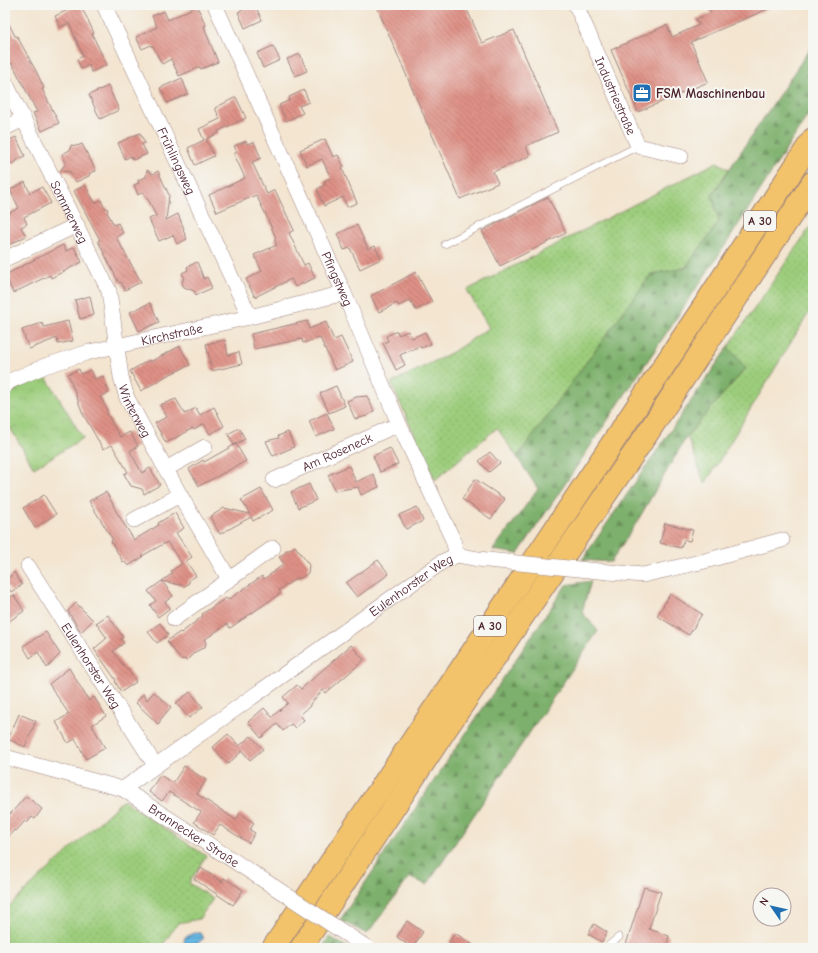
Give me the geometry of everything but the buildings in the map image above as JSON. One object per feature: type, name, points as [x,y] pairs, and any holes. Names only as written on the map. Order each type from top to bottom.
[{"type":"highway","name":"A 30","points":[[273,948],[636,408],[813,139]]},
{"type":"highway","name":"A 30","points":[[301,948],[451,722],[647,434],[813,182]]},
{"type":"street","name":"Frühlingsweg","points":[[104,5],[250,317]]},
{"type":"street","name":"Pfingstweg","points":[[215,5],[344,293],[399,424],[453,540],[457,555]]},
{"type":"street","name":"Industriestraße","points":[[576,5],[638,146],[681,156]]},
{"type":"street","name":"Sommerweg","points":[[5,82],[109,291],[117,347]]},
{"type":"street","points":[[5,128],[23,119]]},
{"type":"street","points":[[5,260],[77,225]]},
{"type":"street","name":"Kirchstraße","points":[[5,386],[10,381],[45,366],[89,352],[250,317],[344,293]]},
{"type":"street","name":"Winterweg","points":[[117,347],[121,377],[127,398],[180,495],[229,579]]},
{"type":"street","name":"Am Roseneck","points":[[274,480],[399,424]]},
{"type":"street","points":[[166,469],[205,447]]},
{"type":"street","points":[[134,520],[180,495]]},
{"type":"street","name":"Eulenhorster Weg","points":[[123,789],[442,562],[457,555],[478,559],[643,575],[705,561],[782,540]]},
{"type":"street","points":[[174,619],[273,548]]},
{"type":"street","name":"Eulenhorster Weg","points":[[28,566],[155,765]]},
{"type":"street","name":"Brannecker Straße","points":[[5,758],[123,789],[367,948]]},
{"type":"lane","points":[[445,244],[638,146]]},
{"type":"lane","points":[[606,948],[619,937]]},
{"type":"green space","points":[[813,44],[813,107],[728,241],[518,554],[493,550],[538,489],[517,457],[651,274],[685,268],[719,222],[712,195]]},
{"type":"green space","points":[[717,162],[729,169],[712,195],[719,222],[685,268],[651,275],[517,457],[497,428],[435,480],[391,383],[451,353],[489,328],[467,290]]},
{"type":"green space","points":[[813,223],[813,306],[705,484],[687,436],[745,368],[728,347]]},
{"type":"green space","points":[[728,347],[746,368],[687,436],[638,520],[611,562],[582,560]]},
{"type":"green space","points":[[45,375],[83,438],[34,468],[5,419],[5,398],[18,388]]},
{"type":"green space","points":[[591,581],[582,612],[598,631],[427,885],[410,877],[367,934],[340,920],[566,585]]},
{"type":"green space","points":[[123,800],[206,856],[189,883],[213,899],[199,919],[178,923],[162,946],[151,948],[5,948],[5,910]]},
{"type":"green space","points":[[329,937],[349,948],[322,948]]},
{"type":"water","points":[[195,933],[200,933],[204,938],[192,948],[184,942],[185,937]]},
{"type":"place","name":"FSM Maschinenbau","points":[[642,93]]}]
